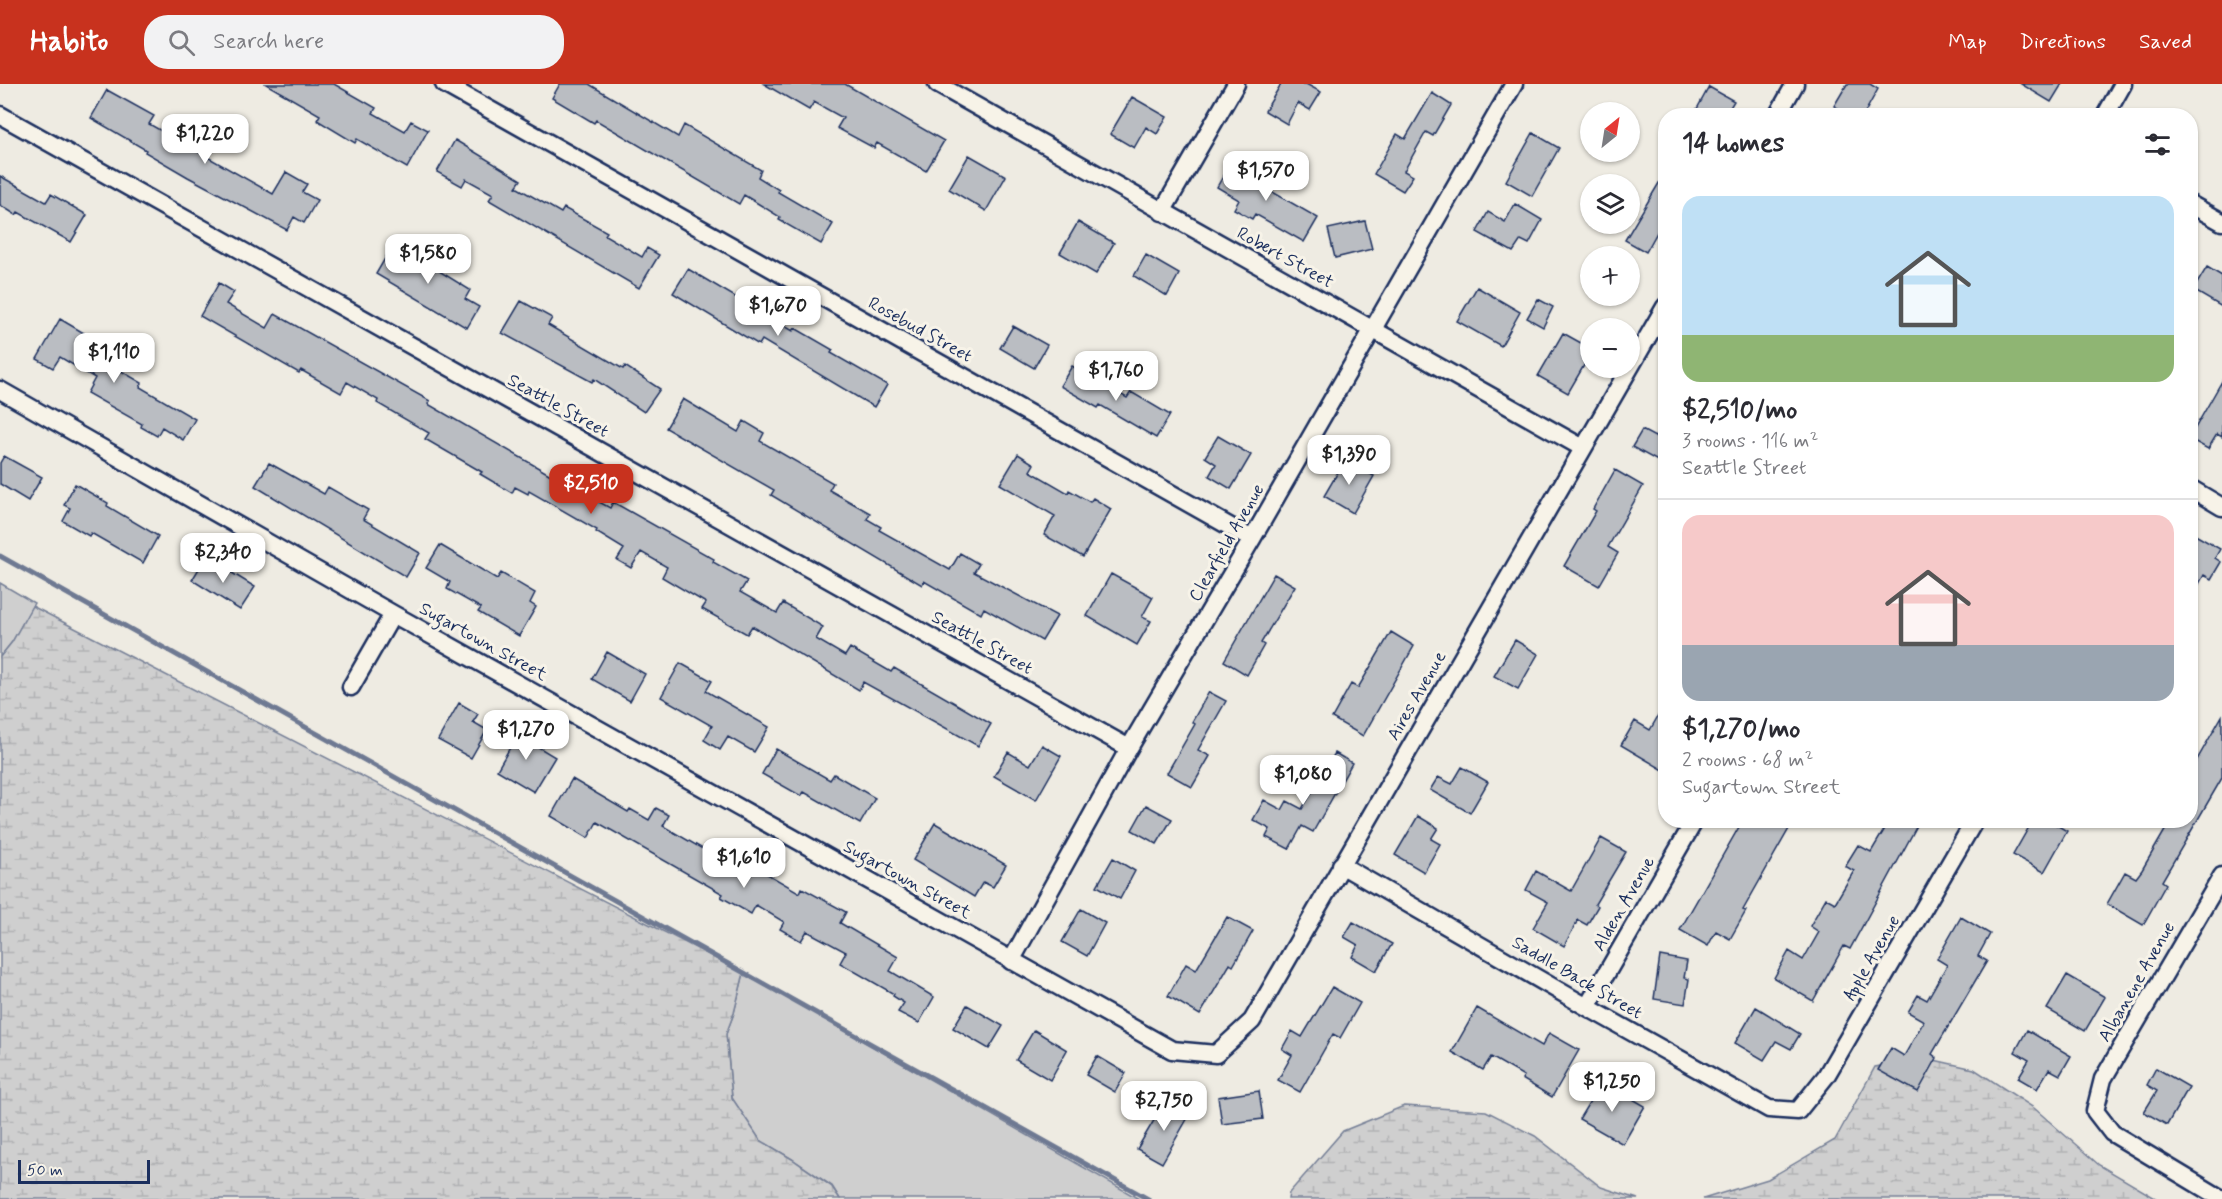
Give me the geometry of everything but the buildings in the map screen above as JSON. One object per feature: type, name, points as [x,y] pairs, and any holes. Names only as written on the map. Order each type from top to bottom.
[{"type":"street","name":"Rosebud Street","points":[[444,84],[1252,539]]},
{"type":"street","name":"Robert Street","points":[[937,84],[955,88],[1162,212],[1583,448]]},
{"type":"street","points":[[1162,212],[1236,84]]},
{"type":"street","name":"Clearfield Avenue","points":[[1011,961],[1128,748],[1252,539],[1514,84]]},
{"type":"street","points":[[1782,108],[1795,84]]},
{"type":"street","points":[[2110,108],[2123,84]]},
{"type":"street","name":"Seattle Street","points":[[0,115],[1128,748]]},
{"type":"street","points":[[2198,208],[2222,222]]},
{"type":"street","name":"Aires Avenue","points":[[1011,961],[1172,1050],[1216,1054],[1252,1020],[1658,319]]},
{"type":"street","name":"Sugartown Street","points":[[0,390],[1011,961]]},
{"type":"street","points":[[2198,493],[2222,507]]},
{"type":"street","points":[[351,687],[393,614]]},
{"type":"street","name":"Alden Avenue","points":[[1587,1007],[1690,828]]},
{"type":"street","name":"Apple Avenue","points":[[1798,1111],[1826,1076],[1970,828]]},
{"type":"street","name":"Saddle Back Street","points":[[1341,865],[1769,1109],[1798,1111]]},
{"type":"street","name":"Albanene Avenue","points":[[2222,876],[2103,1079],[2095,1111],[2112,1132],[2222,1199]]},
{"type":"green space","points":[[0,583],[34,603],[12,642],[0,657]]},
{"type":"green space","points":[[32,606],[744,973],[726,1034],[732,1098],[760,1140],[832,1187],[840,1199],[0,1199],[0,657],[12,642]]},
{"type":"green space","points":[[744,973],[1139,1199],[840,1199],[832,1186],[760,1140],[732,1098],[726,1034]]},
{"type":"green space","points":[[1925,1058],[1974,1069],[2034,1108],[2099,1165],[2157,1199],[1703,1199],[1768,1179],[1835,1140],[1875,1067]]},
{"type":"green space","points":[[1404,1106],[1486,1111],[1535,1136],[1601,1187],[1638,1199],[1288,1199],[1289,1193],[1343,1131]]},
{"type":"waterway","points":[[0,556],[1148,1199]]}]
